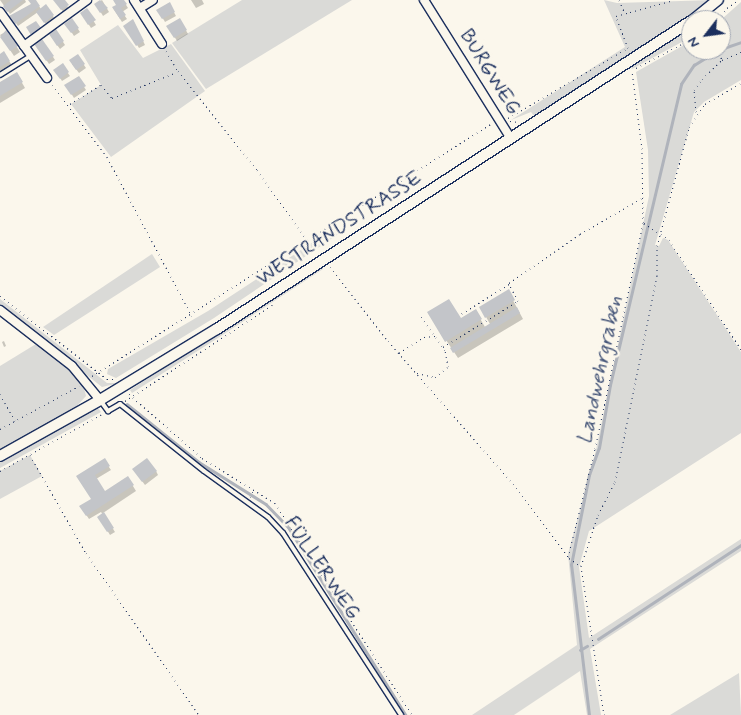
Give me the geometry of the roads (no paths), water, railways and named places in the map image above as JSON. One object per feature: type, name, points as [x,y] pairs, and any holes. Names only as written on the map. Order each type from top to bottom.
[{"type":"main road","name":"WESTRANDSTRASSE","points":[[706,10],[718,0]]},
{"type":"main road","name":"WESTRANDSTRASSE","points":[[0,456],[100,400],[327,262],[510,137],[681,28]]},
{"type":"street","points":[[24,46],[87,0]]},
{"type":"street","points":[[134,0],[162,44]]},
{"type":"street","points":[[140,8],[153,0]]},
{"type":"street","name":"BURGWEG","points":[[424,0],[510,137]]},
{"type":"street","points":[[0,12],[47,78]]},
{"type":"street","points":[[0,310],[87,381],[100,400]]},
{"type":"lane","points":[[0,75],[31,56]]},
{"type":"lane","name":"FÜLLERWEG","points":[[100,400],[108,411],[120,404],[204,471],[268,517],[298,556],[401,715]]},
{"type":"waterway","name":"Landwehrgraben","points":[[731,46],[741,42]]},
{"type":"waterway","name":"Landwehrgraben","points":[[589,715],[571,565],[589,475],[599,448],[610,385],[681,84],[694,65],[702,60]]},
{"type":"waterway","points":[[127,404],[199,462],[266,504],[289,528],[406,715]]},
{"type":"waterway","points":[[598,639],[741,545]]},
{"type":"waterway","name":"Landwehrgraben","points":[[580,650],[587,646]]}]
